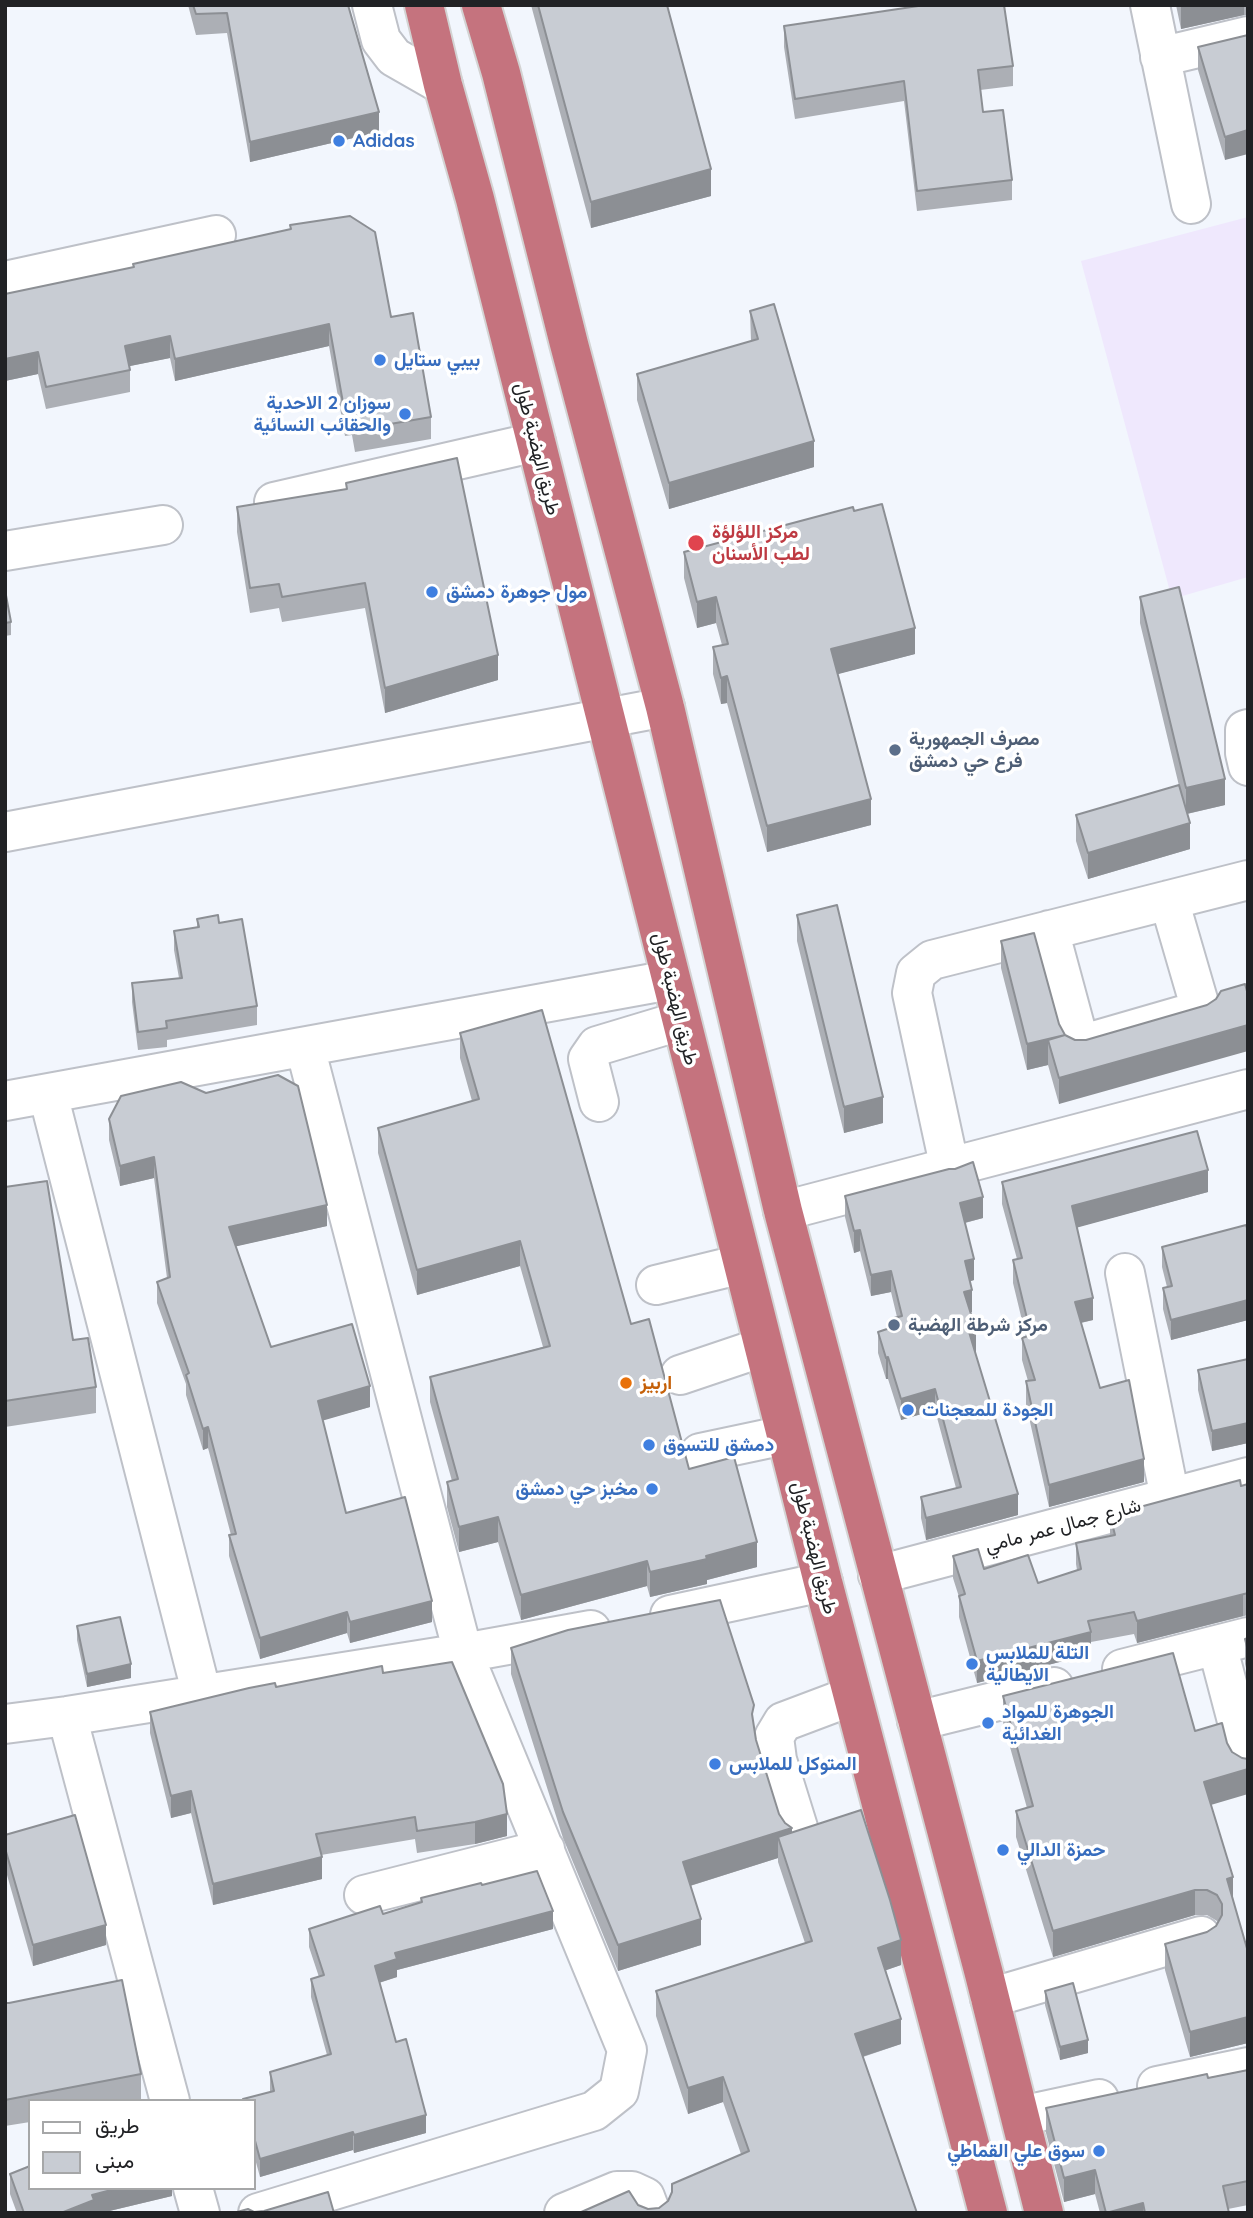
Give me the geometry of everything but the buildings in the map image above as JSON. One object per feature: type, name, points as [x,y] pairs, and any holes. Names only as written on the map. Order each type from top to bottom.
[{"type":"highway","name":"طريق الهضبة طول","points":[[424,5],[785,1435],[988,2213]]},
{"type":"highway","points":[[481,5],[501,72],[569,344],[665,707],[783,1211],[1044,2213]]},
{"type":"street","points":[[372,5],[381,40],[394,57],[443,85]]},
{"type":"street","points":[[1150,5],[1191,204]]},
{"type":"street","points":[[1160,57],[1248,36]]},
{"type":"street","points":[[5,281],[216,235]]},
{"type":"street","points":[[274,502],[536,442]]},
{"type":"street","points":[[5,551],[163,525]]},
{"type":"street","points":[[5,832],[665,707]]},
{"type":"street","points":[[1248,729],[1245,730],[1245,753],[1248,766]]},
{"type":"street","points":[[950,1169],[912,993],[916,973],[932,960],[1248,880]]},
{"type":"street","points":[[1049,930],[1080,1045],[1201,1010],[1169,900]]},
{"type":"street","points":[[5,1101],[670,980]]},
{"type":"street","points":[[599,1102],[588,1059],[597,1046],[680,1021]]},
{"type":"street","points":[[258,2213],[594,2111],[619,2091],[627,2050],[463,1653],[305,1047]]},
{"type":"street","points":[[783,1211],[1248,1089]]},
{"type":"street","points":[[48,1094],[202,1695]]},
{"type":"street","points":[[656,1285],[742,1264]]},
{"type":"street","points":[[1125,1273],[1170,1498]]},
{"type":"street","points":[[680,1375],[763,1347]]},
{"type":"street","points":[[700,1453],[785,1435]]},
{"type":"street","name":"شارع جمال عمر مامي","points":[[878,1575],[1248,1477]]},
{"type":"street","points":[[5,1724],[463,1653],[629,1623],[823,1582]]},
{"type":"street","points":[[917,1721],[1232,1641],[1248,1763]]},
{"type":"street","points":[[800,1834],[777,1760],[774,1737],[783,1722],[852,1696]]},
{"type":"street","points":[[67,1716],[124,1984],[169,2099]]},
{"type":"street","points":[[364,1895],[545,1849]]},
{"type":"street","points":[[987,1986],[1201,1936]]},
{"type":"street","points":[[1020,2116],[1248,2067]]},
{"type":"street","points":[[194,2190],[200,2213]]},
{"type":"street","points":[[564,2213],[617,2191],[632,2191],[645,2197],[652,2213]]},
{"type":"shaded area","points":[[1248,217],[1248,577],[1172,599],[1081,261]]},
{"type":"place","name":"Adidas","points":[[339,141]]},
{"type":"place","name":"بيبي ستايل","points":[[380,360]]},
{"type":"place","name":"سوزان 2 الاحدية والحقائب النسائية","points":[[405,414]]},
{"type":"place","name":"مركز اللؤلؤة لطب الأسنان","points":[[696,543]]},
{"type":"place","name":"مول جوهرة دمشق","points":[[432,592]]},
{"type":"place","name":"مصرف الجمهورية فرع حي دمشق","points":[[895,750]]},
{"type":"place","name":"مركز شرطة الهضبة","points":[[894,1325]]},
{"type":"place","name":"اربيز","points":[[626,1383]]},
{"type":"place","name":"الجودة للمعجنات","points":[[908,1410]]},
{"type":"place","name":"دمشق للتسوق","points":[[649,1445]]},
{"type":"place","name":"مخبز حي دمشق","points":[[652,1489]]},
{"type":"place","name":"التلة للملابس الايطالية","points":[[972,1664]]},
{"type":"place","name":"الجوهرة للمواد الغدائية","points":[[988,1723]]},
{"type":"place","name":"المتوكل للملابس","points":[[715,1764]]},
{"type":"place","name":"حمزة الدالي","points":[[1003,1850]]},
{"type":"place","name":"سوق علي القماطي","points":[[1099,2151]]}]
